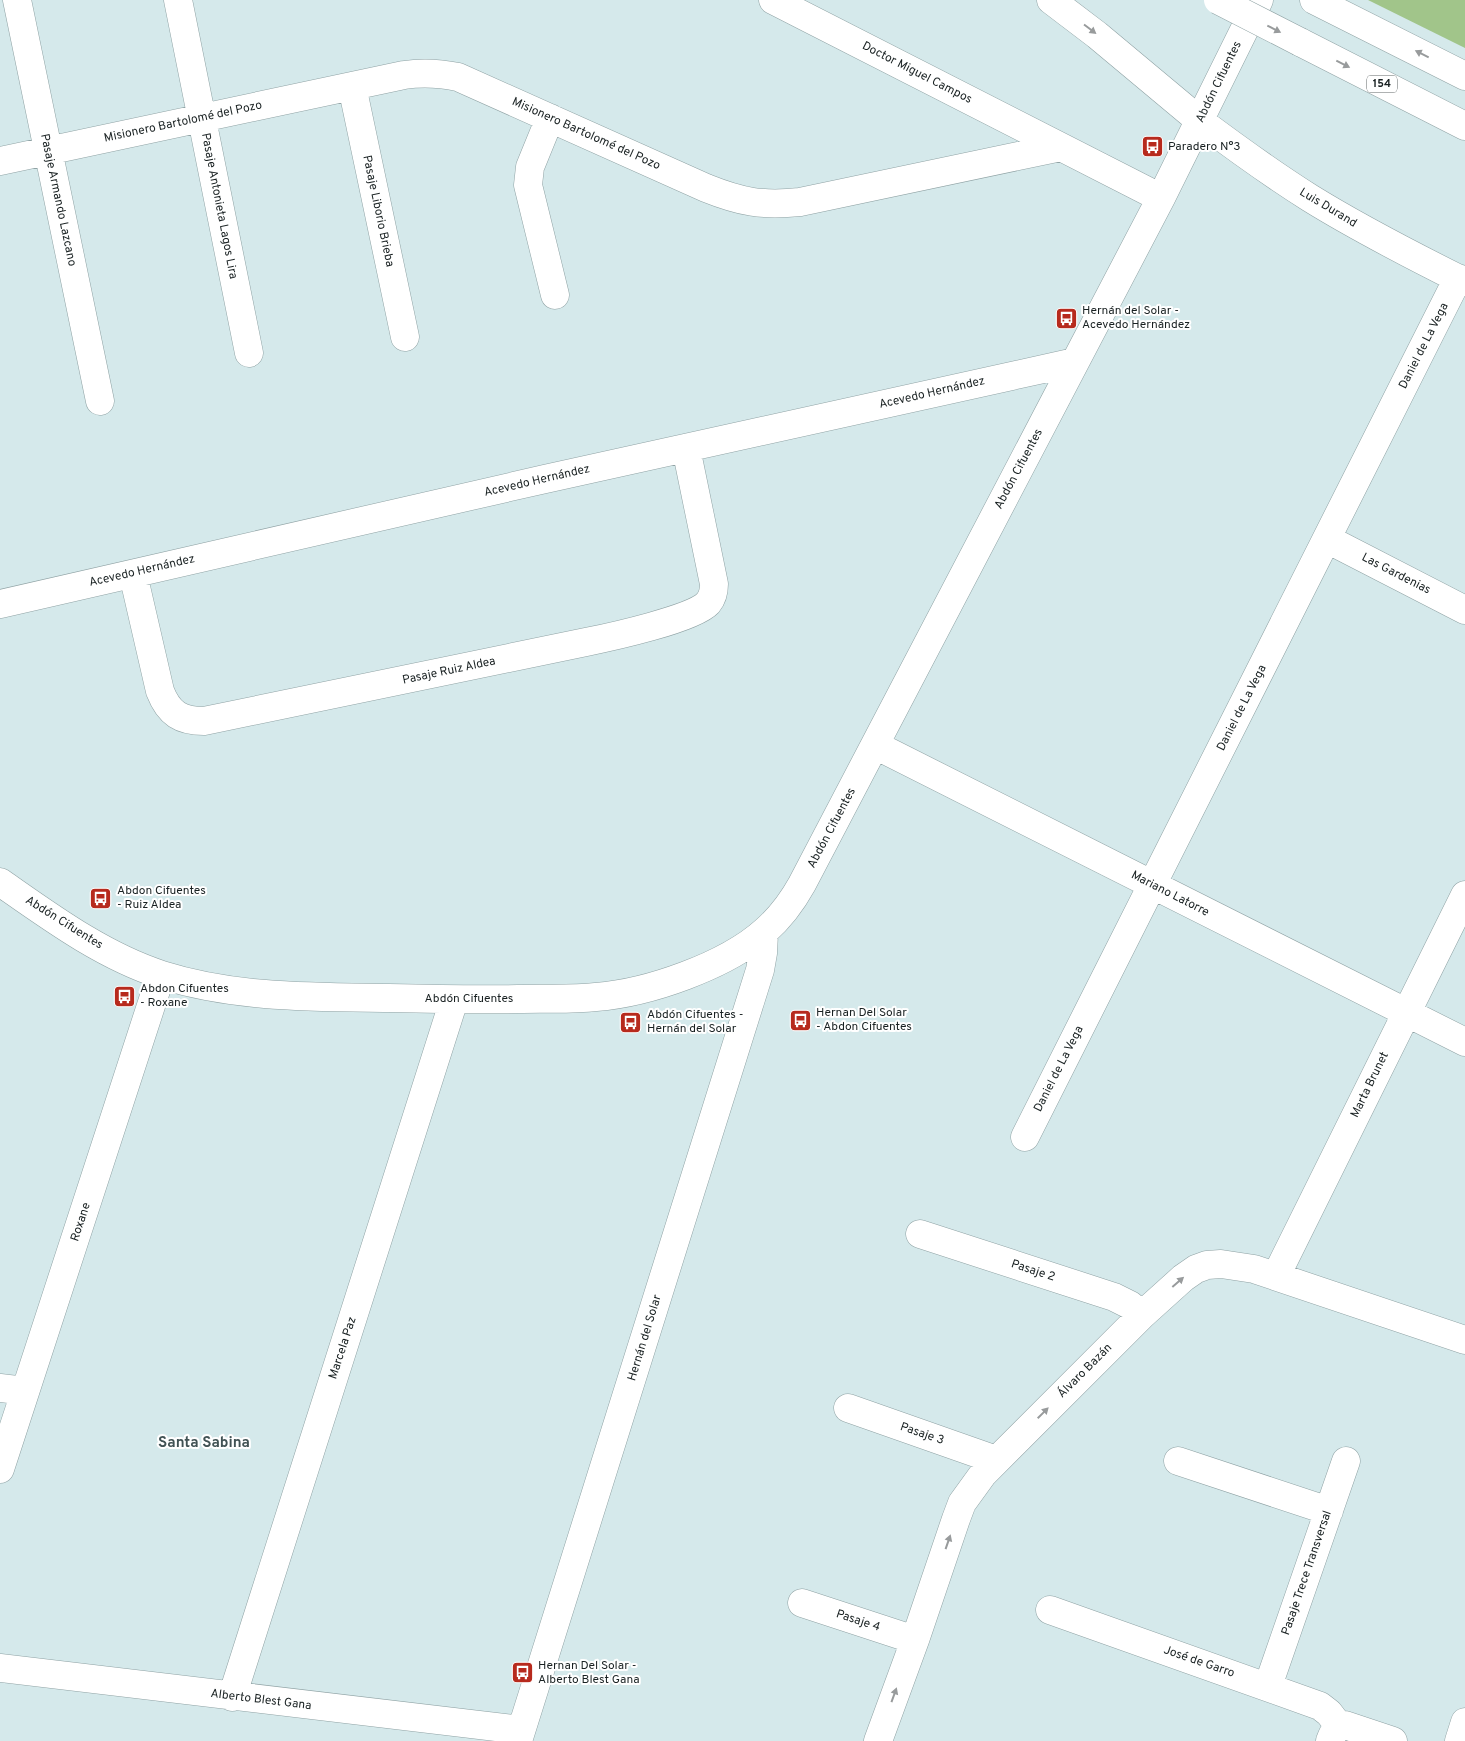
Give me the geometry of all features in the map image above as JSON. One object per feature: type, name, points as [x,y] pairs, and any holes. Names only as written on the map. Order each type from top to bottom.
[{"type":"main road","name":"Pasaje Armando Lazcano","points":[[17,0],[100,401]]},
{"type":"main road","name":"Pasaje Antonieta Lagos Lira","points":[[178,0],[249,353]]},
{"type":"main road","name":"Doctor Miguel Campos","points":[[773,0],[1061,147]]},
{"type":"main road","name":"Luis Durand","points":[[1050,0],[1097,35],[1200,121],[1254,161],[1311,198],[1390,244],[1461,280]]},
{"type":"main road","name":"154","points":[[1218,0],[1465,126]]},
{"type":"main road","name":"Abdón Cifuentes","points":[[0,882],[61,924],[114,954],[161,975],[202,986],[279,996],[454,1000],[596,997],[656,985],[711,964],[764,933],[792,902],[1161,198],[1259,0]]},
{"type":"main road","points":[[1316,1],[1465,76]]},
{"type":"main road","name":"Misionero Bartolomé del Pozo","points":[[0,161],[413,73],[441,73],[458,77],[728,197],[752,203],[800,202],[1061,147]]},
{"type":"main road","name":"Pasaje Liborio Brieba","points":[[352,86],[405,337]]},
{"type":"main road","points":[[550,118],[530,167],[528,185],[555,295]]},
{"type":"main road","points":[[1061,147],[1161,198]]},
{"type":"main road","name":"Daniel de La Vega","points":[[1025,1137],[1327,539],[1461,280]]},
{"type":"main road","name":"Acevedo Hernández","points":[[0,604],[686,448],[1075,362]]},
{"type":"main road","name":"Pasaje Ruiz Aldea","points":[[133,574],[162,696],[171,710],[179,717],[192,721],[204,721],[635,631],[702,608],[712,598],[714,584],[686,448]]},
{"type":"main road","name":"Las Gardenias","points":[[1327,539],[1465,610]]},
{"type":"main road","name":"Mariano Latorre","points":[[875,745],[1465,1042]]},
{"type":"main road","name":"Marta Brunet","points":[[1276,1276],[1465,896]]},
{"type":"main road","name":"Hernán del Solar","points":[[520,1736],[760,970],[764,933]]},
{"type":"main road","name":"Roxane","points":[[0,1469],[13,1390],[161,975]]},
{"type":"main road","name":"Marcela Paz","points":[[232,1697],[454,1000]]},
{"type":"main road","name":"Pasaje 2","points":[[920,1234],[1114,1298],[1130,1305],[1142,1315]]},
{"type":"main road","name":"Álvaro Bazán","points":[[878,1741],[962,1504],[977,1481],[1142,1315],[1183,1278],[1196,1269],[1207,1264],[1241,1266],[1465,1340]]},
{"type":"main road","name":"Pasaje 3","points":[[848,1408],[996,1460]]},
{"type":"main road","points":[[1178,1460],[1329,1511]]},
{"type":"main road","name":"Pasaje Trece Transversal","points":[[1268,1686],[1346,1461]]},
{"type":"main road","name":"Pasaje 4","points":[[802,1602],[915,1640]]},
{"type":"main road","name":"José de Garro","points":[[1050,1610],[1320,1706],[1329,1713],[1335,1734],[1351,1727],[1393,1741]]},
{"type":"main road","name":"Alberto Blest Gana","points":[[0,1668],[520,1736]]},
{"type":"main road","points":[[1459,1741],[1465,1722]]},
{"type":"green space","points":[[1368,0],[1465,0],[1465,48]]},
{"type":"place","name":"Paradero N°3","points":[[1152,147]]},
{"type":"place","name":"Hernán del Solar - Acevedo Hernández","points":[[1066,318]]},
{"type":"place","name":"Abdon Cifuentes - Ruiz Aldea","points":[[101,898]]},
{"type":"place","name":"Abdon Cifuentes - Roxane","points":[[124,996]]},
{"type":"place","name":"Hernan Del Solar - Abdon Cifuentes","points":[[800,1020]]},
{"type":"place","name":"Abdón Cifuentes - Hernán del Solar","points":[[631,1022]]},
{"type":"place","name":"Hernan Del Solar - Alberto Blest Gana","points":[[522,1673]]},
{"type":"district","name":"Santa Sabina","points":[[204,1443]]}]
